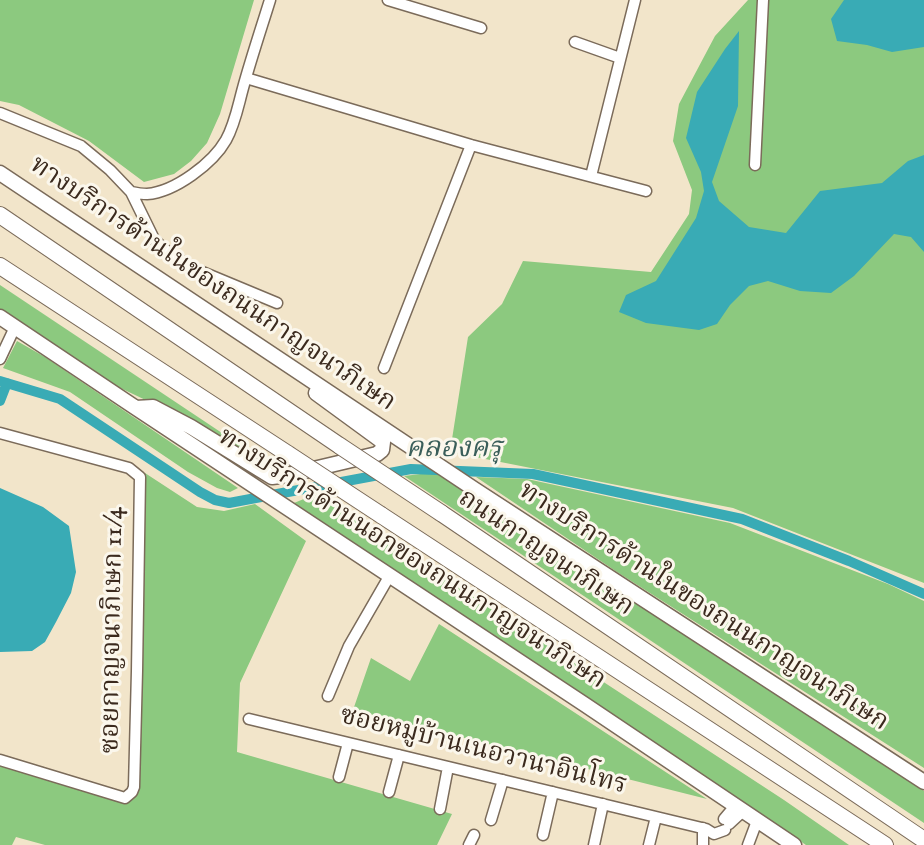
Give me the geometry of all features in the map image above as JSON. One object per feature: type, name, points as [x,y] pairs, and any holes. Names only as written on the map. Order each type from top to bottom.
[{"type":"highway","name":"ถนนกาญจนาภิเษก","points":[[0,215],[924,840]]},
{"type":"highway","points":[[0,267],[885,845]]},
{"type":"main road","name":"ทางบริการด้านในของถนนกาญจนาภิเษก","points":[[0,173],[474,489],[924,782]]},
{"type":"main road","name":"ทางบริการด้านนอกของถนนกาญจนาภิเษก","points":[[0,317],[794,845]]},
{"type":"main road","points":[[136,408],[153,407],[272,477],[377,454],[382,450],[383,442],[315,393],[274,354]]},
{"type":"street","points":[[131,192],[158,192],[176,184],[213,157],[226,140],[270,0]]},
{"type":"street","points":[[388,0],[481,28]]},
{"type":"street","points":[[591,176],[635,0]]},
{"type":"street","points":[[755,165],[763,0]]},
{"type":"street","points":[[575,42],[620,58]]},
{"type":"street","points":[[246,78],[471,145],[646,191]]},
{"type":"street","points":[[0,113],[81,146],[131,192],[154,239],[187,266],[277,303]]},
{"type":"street","points":[[384,369],[471,145]]},
{"type":"street","points":[[0,359],[15,327]]},
{"type":"street","name":"ซอยกาญจนาภิเษก 11/4","points":[[0,432],[129,468],[139,477],[137,671],[132,792],[125,798],[0,760]]},
{"type":"street","points":[[328,696],[349,646],[390,575]]},
{"type":"street","name":"ซอยหมู่บ้านเนอวานาอินโทร","points":[[249,719],[656,817],[717,826]]},
{"type":"street","points":[[339,777],[348,743]]},
{"type":"street","points":[[389,792],[399,755]]},
{"type":"street","points":[[440,809],[448,767]]},
{"type":"street","points":[[491,820],[503,780]]},
{"type":"street","points":[[543,835],[553,792]]},
{"type":"street","points":[[594,845],[603,804]]},
{"type":"street","points":[[703,845],[717,826],[739,808]]},
{"type":"street","points":[[649,845],[656,817]]},
{"type":"street","points":[[748,845],[757,821]]},
{"type":"green space","points":[[0,0],[254,0],[220,114],[207,143],[191,161],[174,174],[144,182],[89,141],[19,105],[0,101]]},
{"type":"green space","points":[[748,0],[924,0],[924,583],[733,508],[450,452],[468,337],[502,304],[523,261],[651,272],[689,214],[692,190],[673,141],[679,104],[715,36]]},
{"type":"green space","points":[[0,285],[279,471],[275,474],[156,405],[112,384],[0,311]]},
{"type":"green space","points":[[17,341],[45,357],[238,488],[230,492],[217,488],[188,472],[70,392],[3,368]]},
{"type":"green space","points":[[437,472],[924,791],[924,823],[404,476]]},
{"type":"green space","points":[[145,473],[197,507],[224,511],[255,504],[306,541],[240,683],[237,752],[452,814],[437,845],[45,845],[16,837],[12,845],[0,845],[0,765],[124,803],[139,790]]},
{"type":"green space","points":[[476,477],[527,479],[730,523],[888,584],[924,601],[924,768],[617,572]]},
{"type":"green space","points":[[316,494],[849,845],[806,845],[294,503]]},
{"type":"green space","points":[[439,624],[707,799],[353,710],[371,658],[410,681]]},
{"type":"water","points":[[844,0],[924,0],[924,47],[892,52],[837,41],[831,19]]},
{"type":"water","points":[[739,31],[738,106],[712,182],[719,201],[749,227],[786,233],[820,191],[882,183],[908,161],[924,155],[924,252],[911,237],[894,234],[854,276],[831,293],[800,291],[768,281],[749,286],[730,305],[717,324],[699,330],[646,323],[619,312],[626,295],[656,281],[696,218],[704,191],[701,172],[686,138],[697,92]]},
{"type":"water","points":[[0,488],[43,507],[69,526],[76,572],[71,593],[45,642],[32,651],[0,652]]},
{"type":"waterway","name":"คลองครุ","points":[[0,381],[60,399],[215,500],[229,503],[411,469],[533,474],[742,519],[924,594]]},
{"type":"waterway","points":[[0,401],[7,383]]}]
